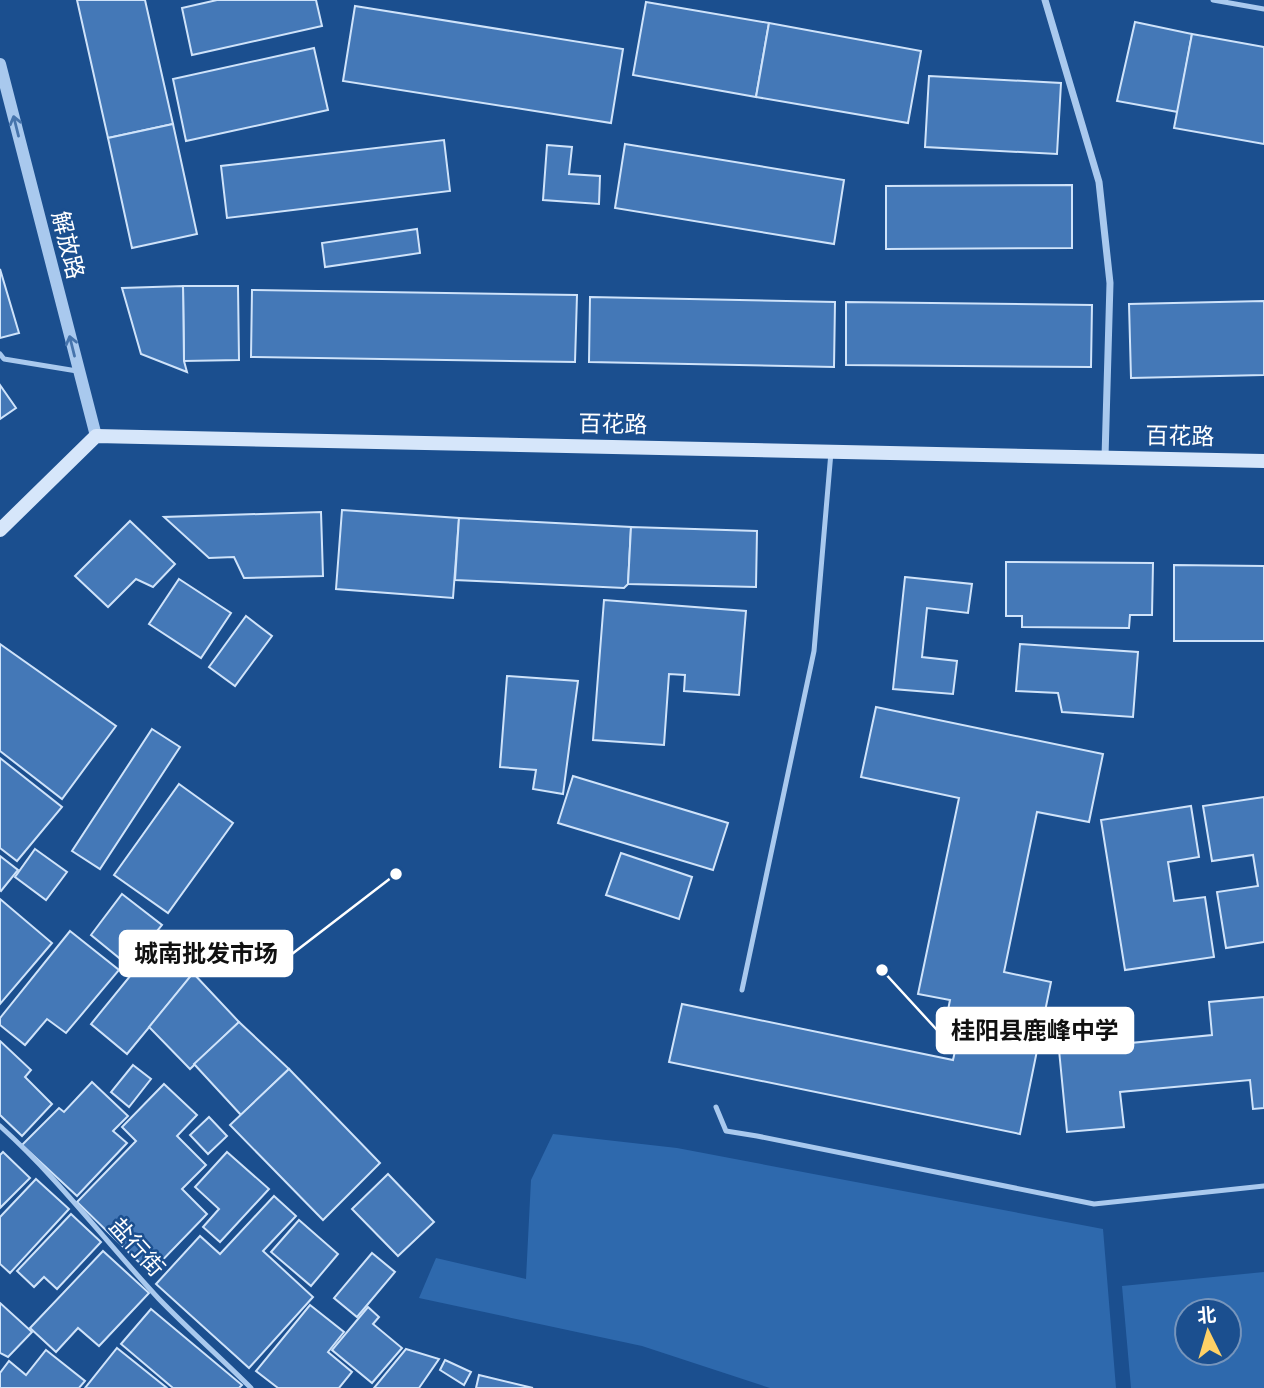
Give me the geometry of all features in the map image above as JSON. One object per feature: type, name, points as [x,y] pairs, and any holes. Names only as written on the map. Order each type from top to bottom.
[{"type":"main road","name":"百花路","points":[[96,436],[1264,461]]},
{"type":"main road","points":[[0,530],[96,436]]},
{"type":"street","points":[[1045,0],[1100,182],[1110,283],[1105,457]]},
{"type":"street","name":"解放路","points":[[0,64],[96,436]]},
{"type":"lane","points":[[1213,0],[1264,9]]},
{"type":"lane","points":[[0,354],[4,359],[79,372]]},
{"type":"lane","points":[[742,990],[814,651],[831,452]]},
{"type":"lane","points":[[716,1107],[726,1131],[1094,1204],[1264,1186]]},
{"type":"lane","name":"盐行街","points":[[0,1126],[18,1142],[160,1299],[251,1388]]},
{"type":"shaded area","points":[[553,1134],[677,1148],[1103,1229],[1116,1388],[770,1388],[642,1346],[419,1298],[436,1258],[526,1279],[531,1180]]},
{"type":"shaded area","points":[[1264,1272],[1264,1388],[1131,1388],[1122,1286]]},
{"type":"building","points":[[77,0],[145,0],[173,124],[108,138]]},
{"type":"building","points":[[217,0],[316,0],[322,26],[192,55],[182,8]]},
{"type":"building","points":[[646,2],[769,23],[756,97],[633,75]]},
{"type":"building","points":[[355,6],[623,49],[611,123],[343,81]]},
{"type":"building","points":[[1135,22],[1192,34],[1178,112],[1117,101]]},
{"type":"building","points":[[769,23],[921,51],[908,123],[756,97]]},
{"type":"building","points":[[1192,34],[1264,47],[1264,144],[1174,128]]},
{"type":"building","points":[[314,48],[328,110],[186,141],[173,79]]},
{"type":"building","points":[[929,76],[1061,83],[1057,154],[925,147]]},
{"type":"building","points":[[173,124],[197,234],[132,248],[108,138]]},
{"type":"building","points":[[444,140],[450,191],[227,218],[221,166]]},
{"type":"building","points":[[625,144],[844,180],[834,244],[615,208]]},
{"type":"building","points":[[547,145],[572,147],[569,174],[600,176],[599,204],[543,200]]},
{"type":"building","points":[[1072,185],[1072,248],[886,249],[886,186]]},
{"type":"building","points":[[417,229],[420,253],[325,267],[322,243]]},
{"type":"building","points":[[0,269],[19,333],[0,338]]},
{"type":"building","points":[[183,286],[238,286],[239,360],[184,361]]},
{"type":"building","points":[[183,286],[184,361],[187,372],[141,354],[122,288]]},
{"type":"building","points":[[252,290],[577,295],[575,362],[251,357]]},
{"type":"building","points":[[590,297],[835,302],[834,367],[589,362]]},
{"type":"building","points":[[1264,301],[1264,375],[1131,378],[1129,304]]},
{"type":"building","points":[[846,302],[1092,305],[1091,367],[846,365]]},
{"type":"building","points":[[0,385],[16,408],[0,419]]},
{"type":"building","points":[[342,510],[459,518],[453,598],[336,589]]},
{"type":"building","points":[[321,512],[323,576],[244,578],[234,557],[209,558],[164,517]]},
{"type":"building","points":[[459,518],[631,527],[628,584],[624,588],[455,580]]},
{"type":"building","points":[[130,521],[175,564],[153,587],[136,579],[108,607],[75,576]]},
{"type":"building","points":[[631,527],[757,531],[756,587],[628,584]]},
{"type":"building","points":[[1006,562],[1153,563],[1152,615],[1130,615],[1129,628],[1022,627],[1022,616],[1006,616]]},
{"type":"building","points":[[1174,565],[1264,566],[1264,641],[1174,641]]},
{"type":"building","points":[[905,577],[972,584],[968,613],[927,608],[922,657],[957,661],[953,694],[893,689]]},
{"type":"building","points":[[179,579],[231,613],[201,658],[149,624]]},
{"type":"building","points":[[604,600],[746,611],[739,695],[684,691],[685,675],[669,674],[664,745],[593,740]]},
{"type":"building","points":[[246,616],[272,636],[235,686],[209,667]]},
{"type":"building","points":[[0,644],[116,726],[62,799],[0,751]]},
{"type":"building","points":[[1020,644],[1138,652],[1133,717],[1062,712],[1058,693],[1016,691]]},
{"type":"building","points":[[507,676],[578,681],[563,794],[533,789],[536,770],[500,767]]},
{"type":"building","points":[[876,707],[1103,754],[1089,822],[1037,812],[1004,972],[1051,982],[1020,1134],[669,1062],[682,1004],[953,1060],[959,1033],[944,1030],[950,1000],[918,994],[959,798],[861,777]]},
{"type":"building","points":[[152,729],[180,747],[100,869],[72,851]]},
{"type":"building","points":[[0,758],[62,807],[17,861],[0,848]]},
{"type":"building","points":[[573,776],[728,823],[713,870],[558,823]]},
{"type":"building","points":[[179,784],[233,823],[168,913],[114,875]]},
{"type":"building","points":[[1264,797],[1264,942],[1226,948],[1217,892],[1258,886],[1253,855],[1212,861],[1203,806]]},
{"type":"building","points":[[1191,806],[1199,857],[1168,862],[1174,901],[1205,897],[1214,957],[1125,970],[1101,820]]},
{"type":"building","points":[[35,849],[67,872],[46,900],[15,877]]},
{"type":"building","points":[[621,853],[692,877],[679,919],[606,895]]},
{"type":"building","points":[[0,856],[18,870],[1,891],[0,890]]},
{"type":"building","points":[[122,894],[162,925],[129,966],[91,935]]},
{"type":"building","points":[[0,899],[52,943],[0,1004]]},
{"type":"building","points":[[70,931],[119,970],[66,1033],[47,1019],[25,1045],[0,1025],[0,1018]]},
{"type":"building","points":[[166,932],[203,962],[127,1054],[91,1024]]},
{"type":"building","points":[[193,973],[239,1022],[190,1069],[149,1027]]},
{"type":"building","points":[[1264,997],[1264,1108],[1253,1109],[1250,1080],[1120,1092],[1124,1127],[1067,1132],[1059,1050],[1212,1035],[1209,1002]]},
{"type":"building","points":[[239,1022],[289,1069],[241,1115],[194,1064]]},
{"type":"building","points":[[0,1041],[31,1070],[25,1077],[52,1104],[22,1136],[0,1115]]},
{"type":"building","points":[[133,1065],[151,1079],[129,1107],[111,1092]]},
{"type":"building","points":[[289,1069],[380,1163],[323,1220],[230,1125]]},
{"type":"building","points":[[92,1082],[128,1116],[113,1131],[127,1143],[77,1196],[22,1145],[59,1108],[64,1112]]},
{"type":"building","points":[[164,1084],[197,1115],[177,1136],[206,1165],[182,1189],[207,1214],[150,1273],[77,1202],[136,1141],[122,1127]]},
{"type":"building","points":[[209,1117],[227,1136],[208,1154],[190,1135]]},
{"type":"building","points":[[3,1152],[30,1178],[0,1208],[0,1155]]},
{"type":"building","points":[[227,1152],[269,1189],[220,1242],[203,1227],[219,1209],[195,1187]]},
{"type":"building","points":[[388,1174],[434,1222],[398,1256],[352,1209]]},
{"type":"building","points":[[36,1179],[69,1209],[10,1273],[0,1264],[0,1217]]},
{"type":"building","points":[[274,1196],[296,1216],[263,1251],[313,1297],[249,1368],[156,1284],[200,1236],[220,1254]]},
{"type":"building","points":[[71,1214],[101,1242],[57,1289],[44,1277],[34,1287],[17,1271]]},
{"type":"building","points":[[299,1220],[338,1254],[311,1286],[271,1252]]},
{"type":"building","points":[[103,1251],[149,1293],[99,1346],[78,1328],[56,1352],[30,1328]]},
{"type":"building","points":[[372,1253],[395,1272],[357,1317],[334,1298]]},
{"type":"building","points":[[0,1303],[32,1332],[8,1357],[0,1353]]},
{"type":"building","points":[[310,1305],[344,1332],[328,1352],[352,1372],[339,1388],[278,1388],[256,1371]]},
{"type":"building","points":[[368,1307],[379,1317],[373,1324],[402,1348],[372,1383],[332,1350]]},
{"type":"building","points":[[151,1309],[242,1385],[239,1388],[173,1388],[121,1344]]},
{"type":"building","points":[[117,1348],[167,1388],[85,1388]]},
{"type":"building","points":[[406,1349],[439,1359],[419,1388],[374,1388]]},
{"type":"building","points":[[46,1350],[85,1381],[79,1388],[0,1388],[0,1373],[9,1361],[26,1375]]},
{"type":"building","points":[[445,1360],[471,1372],[464,1385],[440,1370]]},
{"type":"building","points":[[479,1375],[533,1388],[476,1388]]},
{"type":"place","name":"城南批发市场","points":[[396,874]]},
{"type":"place","name":"桂阳县鹿峰中学","points":[[882,970]]}]
